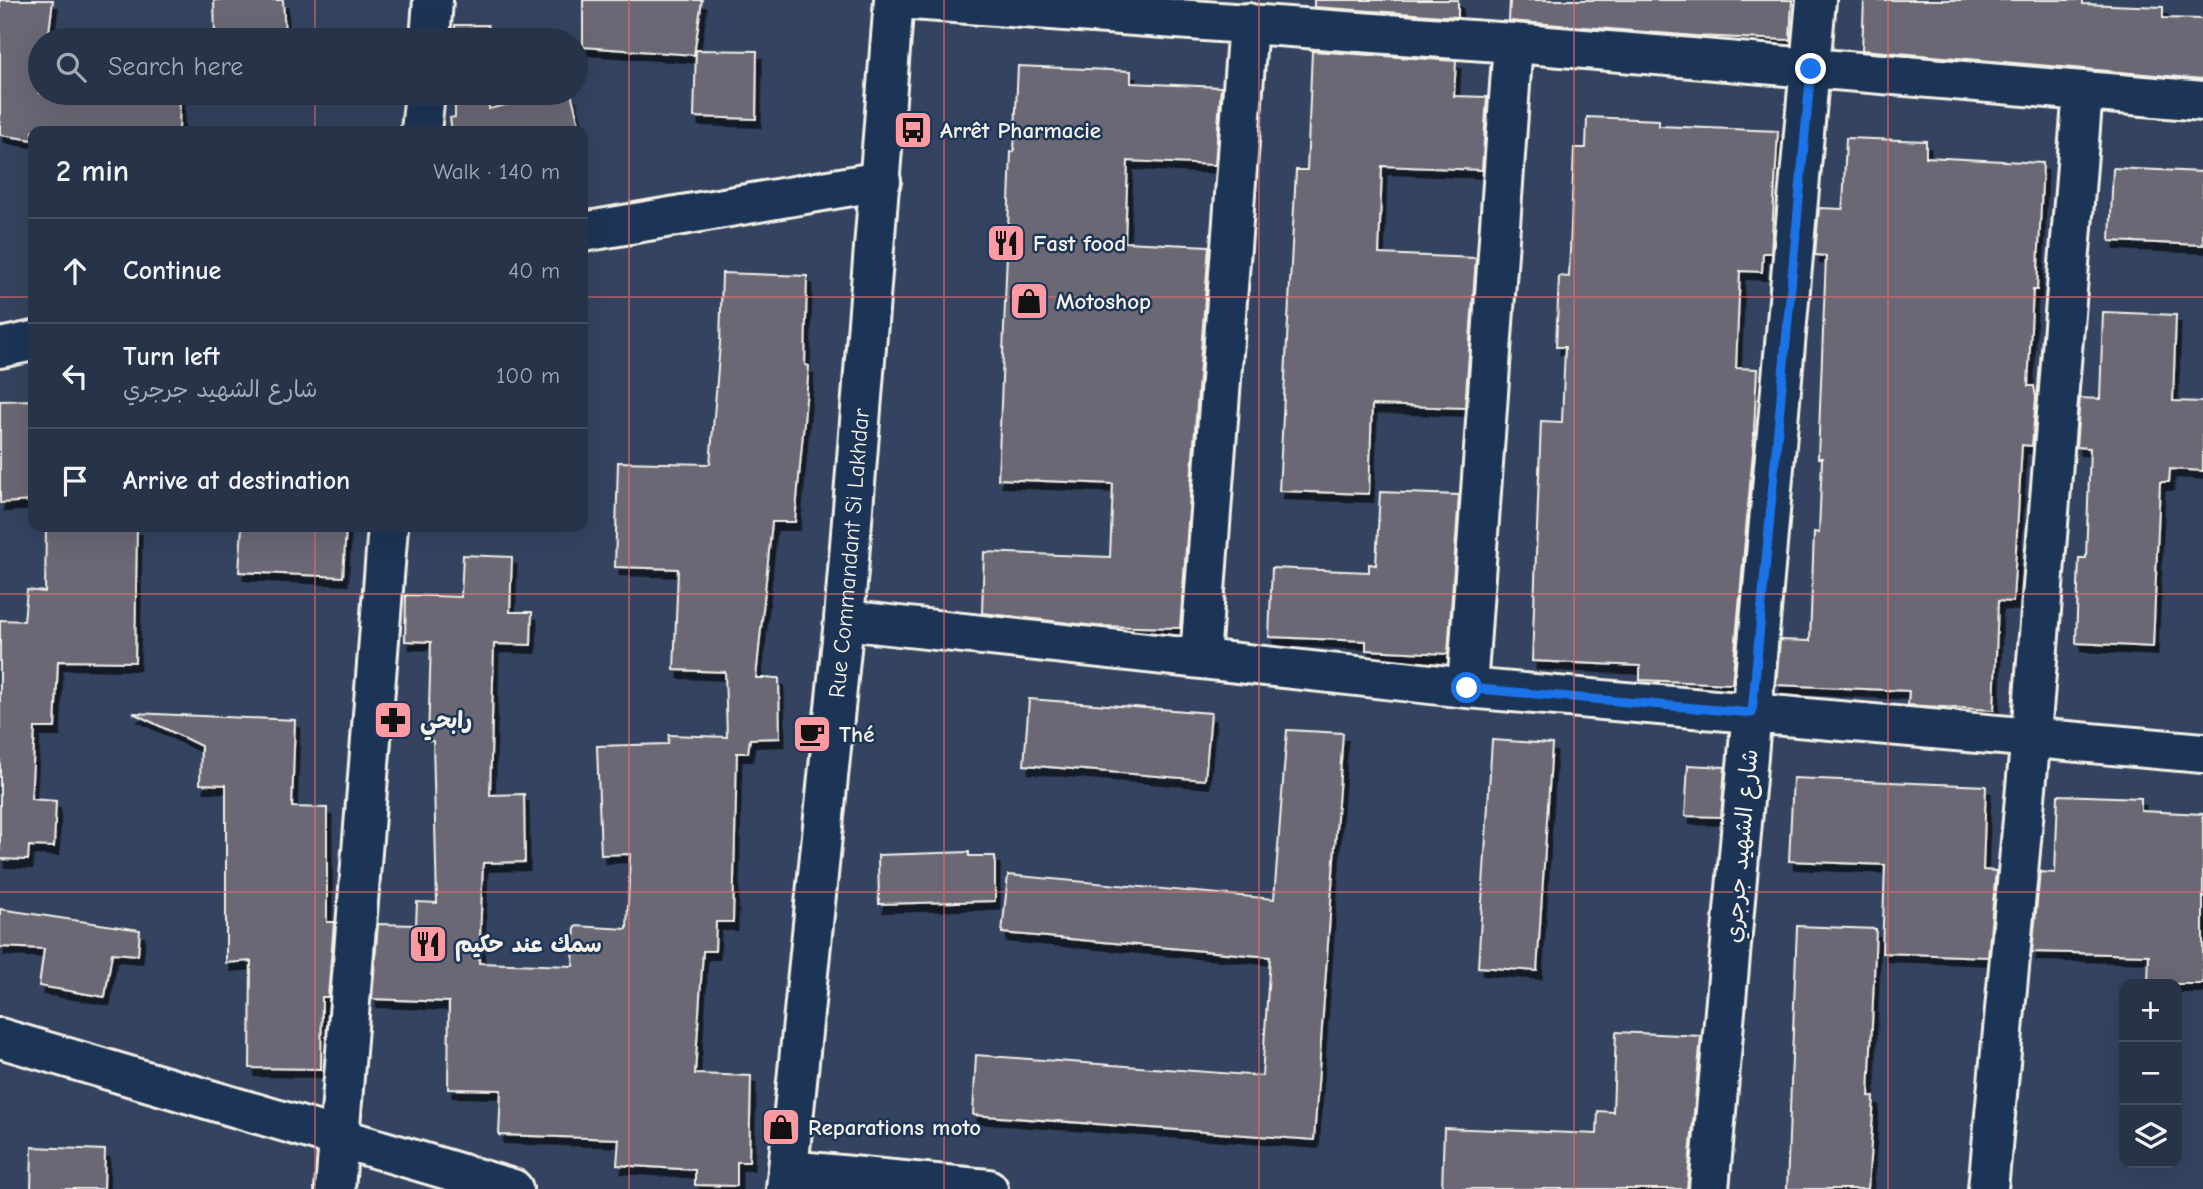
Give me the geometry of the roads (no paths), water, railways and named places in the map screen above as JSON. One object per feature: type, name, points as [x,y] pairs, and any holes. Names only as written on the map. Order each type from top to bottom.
[{"type":"street","points":[[431,28],[433,0]]},
{"type":"street","name":"Rue Commandant Si Lakhdar","points":[[787,1179],[844,620],[894,0]]},
{"type":"street","points":[[912,0],[1513,43],[2203,101]]},
{"type":"street","name":"شارع الشهيد جرجري","points":[[1709,1189],[1816,0]]},
{"type":"street","points":[[1200,657],[1248,23]]},
{"type":"street","points":[[1467,688],[1513,43]]},
{"type":"street","points":[[1988,1189],[2031,736],[2083,91]]},
{"type":"street","points":[[422,126],[424,105]]},
{"type":"street","points":[[588,231],[881,181]]},
{"type":"street","points":[[0,348],[28,342]]},
{"type":"street","points":[[335,1189],[388,532]]},
{"type":"street","points":[[844,620],[1467,688],[2203,753]]},
{"type":"street","points":[[0,1038],[513,1189]]},
{"type":"street","points":[[787,1179],[988,1189]]},
{"type":"place","name":"Arrêt Pharmacie","points":[[913,130]]},
{"type":"place","name":"Fast food","points":[[1006,243]]},
{"type":"place","name":"Motoshop","points":[[1029,301]]},
{"type":"place","name":"رابحي","points":[[393,720]]},
{"type":"place","name":"Thé","points":[[812,734]]},
{"type":"place","name":"سمك عند حكيم","points":[[428,944]]},
{"type":"place","name":"Reparations moto","points":[[781,1127]]}]
